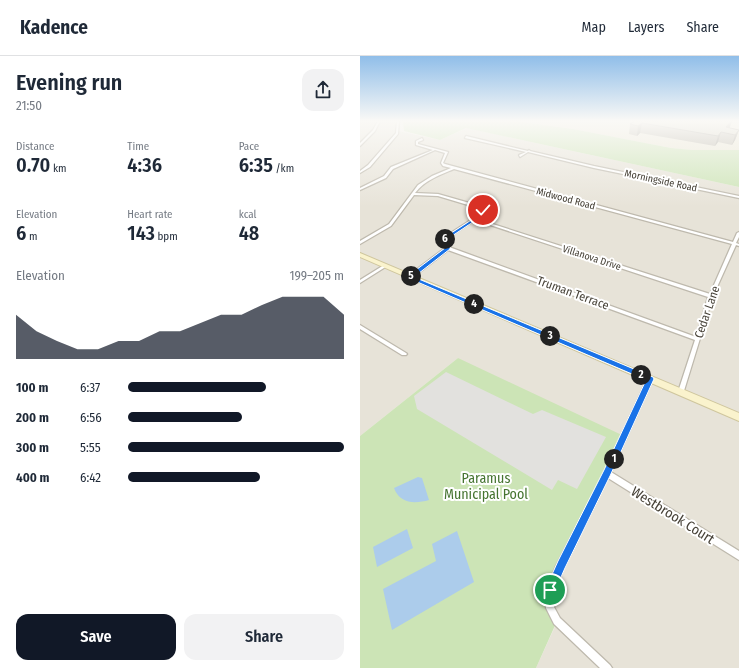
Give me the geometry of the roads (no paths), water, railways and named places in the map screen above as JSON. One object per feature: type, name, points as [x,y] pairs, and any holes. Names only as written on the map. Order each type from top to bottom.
[{"type":"street","points":[[360,172],[369,166],[382,150]]},
{"type":"street","points":[[360,189],[385,176],[392,168],[434,150],[446,153],[442,163],[453,168]]},
{"type":"street","name":"Morningside Road","points":[[519,150],[739,197]]},
{"type":"street","points":[[520,156],[529,152]]},
{"type":"street","points":[[360,242],[390,225],[424,182],[453,168]]},
{"type":"street","name":"Midwood Road","points":[[453,168],[737,244]]},
{"type":"street","points":[[410,277],[448,248],[444,245],[444,240],[482,214],[483,210],[479,207],[438,195],[414,194]]},
{"type":"street","name":"Villanova Drive","points":[[474,219],[711,296]]},
{"type":"street","name":"Cedar Lane","points":[[681,392],[711,296],[737,244],[739,233]]},
{"type":"street","name":"Truman Terrace","points":[[448,248],[697,339]]},
{"type":"street","points":[[360,255],[739,417]]},
{"type":"street","points":[[360,282],[385,266]]},
{"type":"street","points":[[360,327],[404,354]]},
{"type":"street","points":[[607,668],[557,622],[550,608],[550,590],[607,473],[650,379]]},
{"type":"street","name":"Westbrook Court","points":[[607,473],[739,556]]},
{"type":"water","points":[[418,477],[422,478],[429,500],[408,502],[404,500],[394,488]]},
{"type":"water","points":[[407,529],[413,548],[377,567],[373,547]]},
{"type":"water","points":[[457,531],[474,582],[392,630],[383,589],[436,561],[432,544]]},
{"type":"park label","name":"Paramus Municipal Pool","points":[[486,486]]}]
